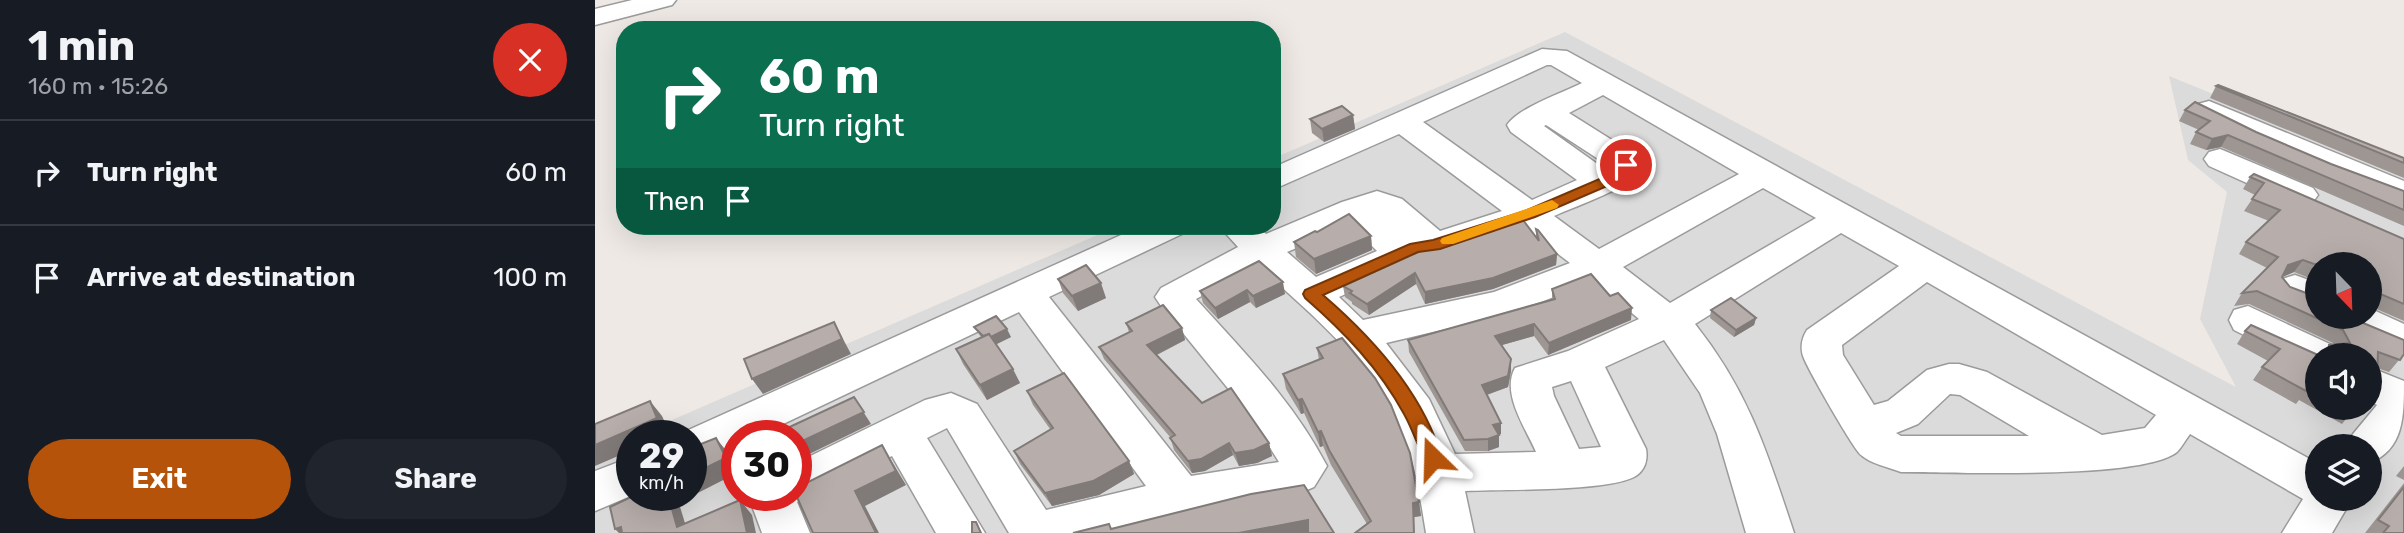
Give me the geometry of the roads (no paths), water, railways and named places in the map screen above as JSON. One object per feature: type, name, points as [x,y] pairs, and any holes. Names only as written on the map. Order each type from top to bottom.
[{"type":"street","points":[[595,17],[663,0]]},
{"type":"street","points":[[1281,176],[1550,56],[1604,83],[2305,478]]},
{"type":"street","points":[[1311,294],[1425,246],[1530,214],[1602,183],[1522,125],[1604,83]]},
{"type":"street","points":[[2197,104],[2235,123],[2404,193]]},
{"type":"street","points":[[1403,122],[1530,214],[1670,321],[1695,350],[1719,388],[1739,434],[1770,533]]},
{"type":"street","points":[[2220,159],[2333,209]]},
{"type":"street","points":[[1356,335],[1491,306],[1545,288],[1596,264],[1763,174]]},
{"type":"street","points":[[1281,229],[1354,209],[1392,245],[1400,248],[1425,246]]},
{"type":"street","points":[[1566,469],[1533,396],[1530,379],[1582,361],[1670,321],[1841,218]]},
{"type":"street","points":[[765,420],[1024,292],[1150,235]]},
{"type":"street","points":[[812,476],[940,412],[951,410],[961,415],[1035,533],[1180,497],[1288,479],[1298,474],[1304,466],[1290,439],[1174,297],[1248,238],[1356,335],[1381,363],[1410,408],[1428,443],[1450,533]]},
{"type":"street","points":[[1925,266],[1821,340],[1822,356],[1861,423],[1874,441],[1886,449],[1901,454],[2096,453],[2150,446],[2161,440],[2183,412]]},
{"type":"street","points":[[1024,292],[1180,497]]},
{"type":"street","points":[[2248,320],[2305,348]]},
{"type":"street","points":[[2381,329],[2404,340]]},
{"type":"street","points":[[1437,473],[1566,469],[1618,464],[1625,459],[1624,449],[1582,361]]},
{"type":"street","points":[[1861,423],[1895,416],[1907,410],[1943,378],[1957,378],[1972,383],[2096,453]]},
{"type":"street","points":[[2376,434],[2396,402]]},
{"type":"street","points":[[900,432],[961,533]]},
{"type":"street","points":[[595,492],[616,482]]},
{"type":"street","points":[[778,511],[786,533]]},
{"type":"street","points":[[2307,533],[2321,511]]}]
